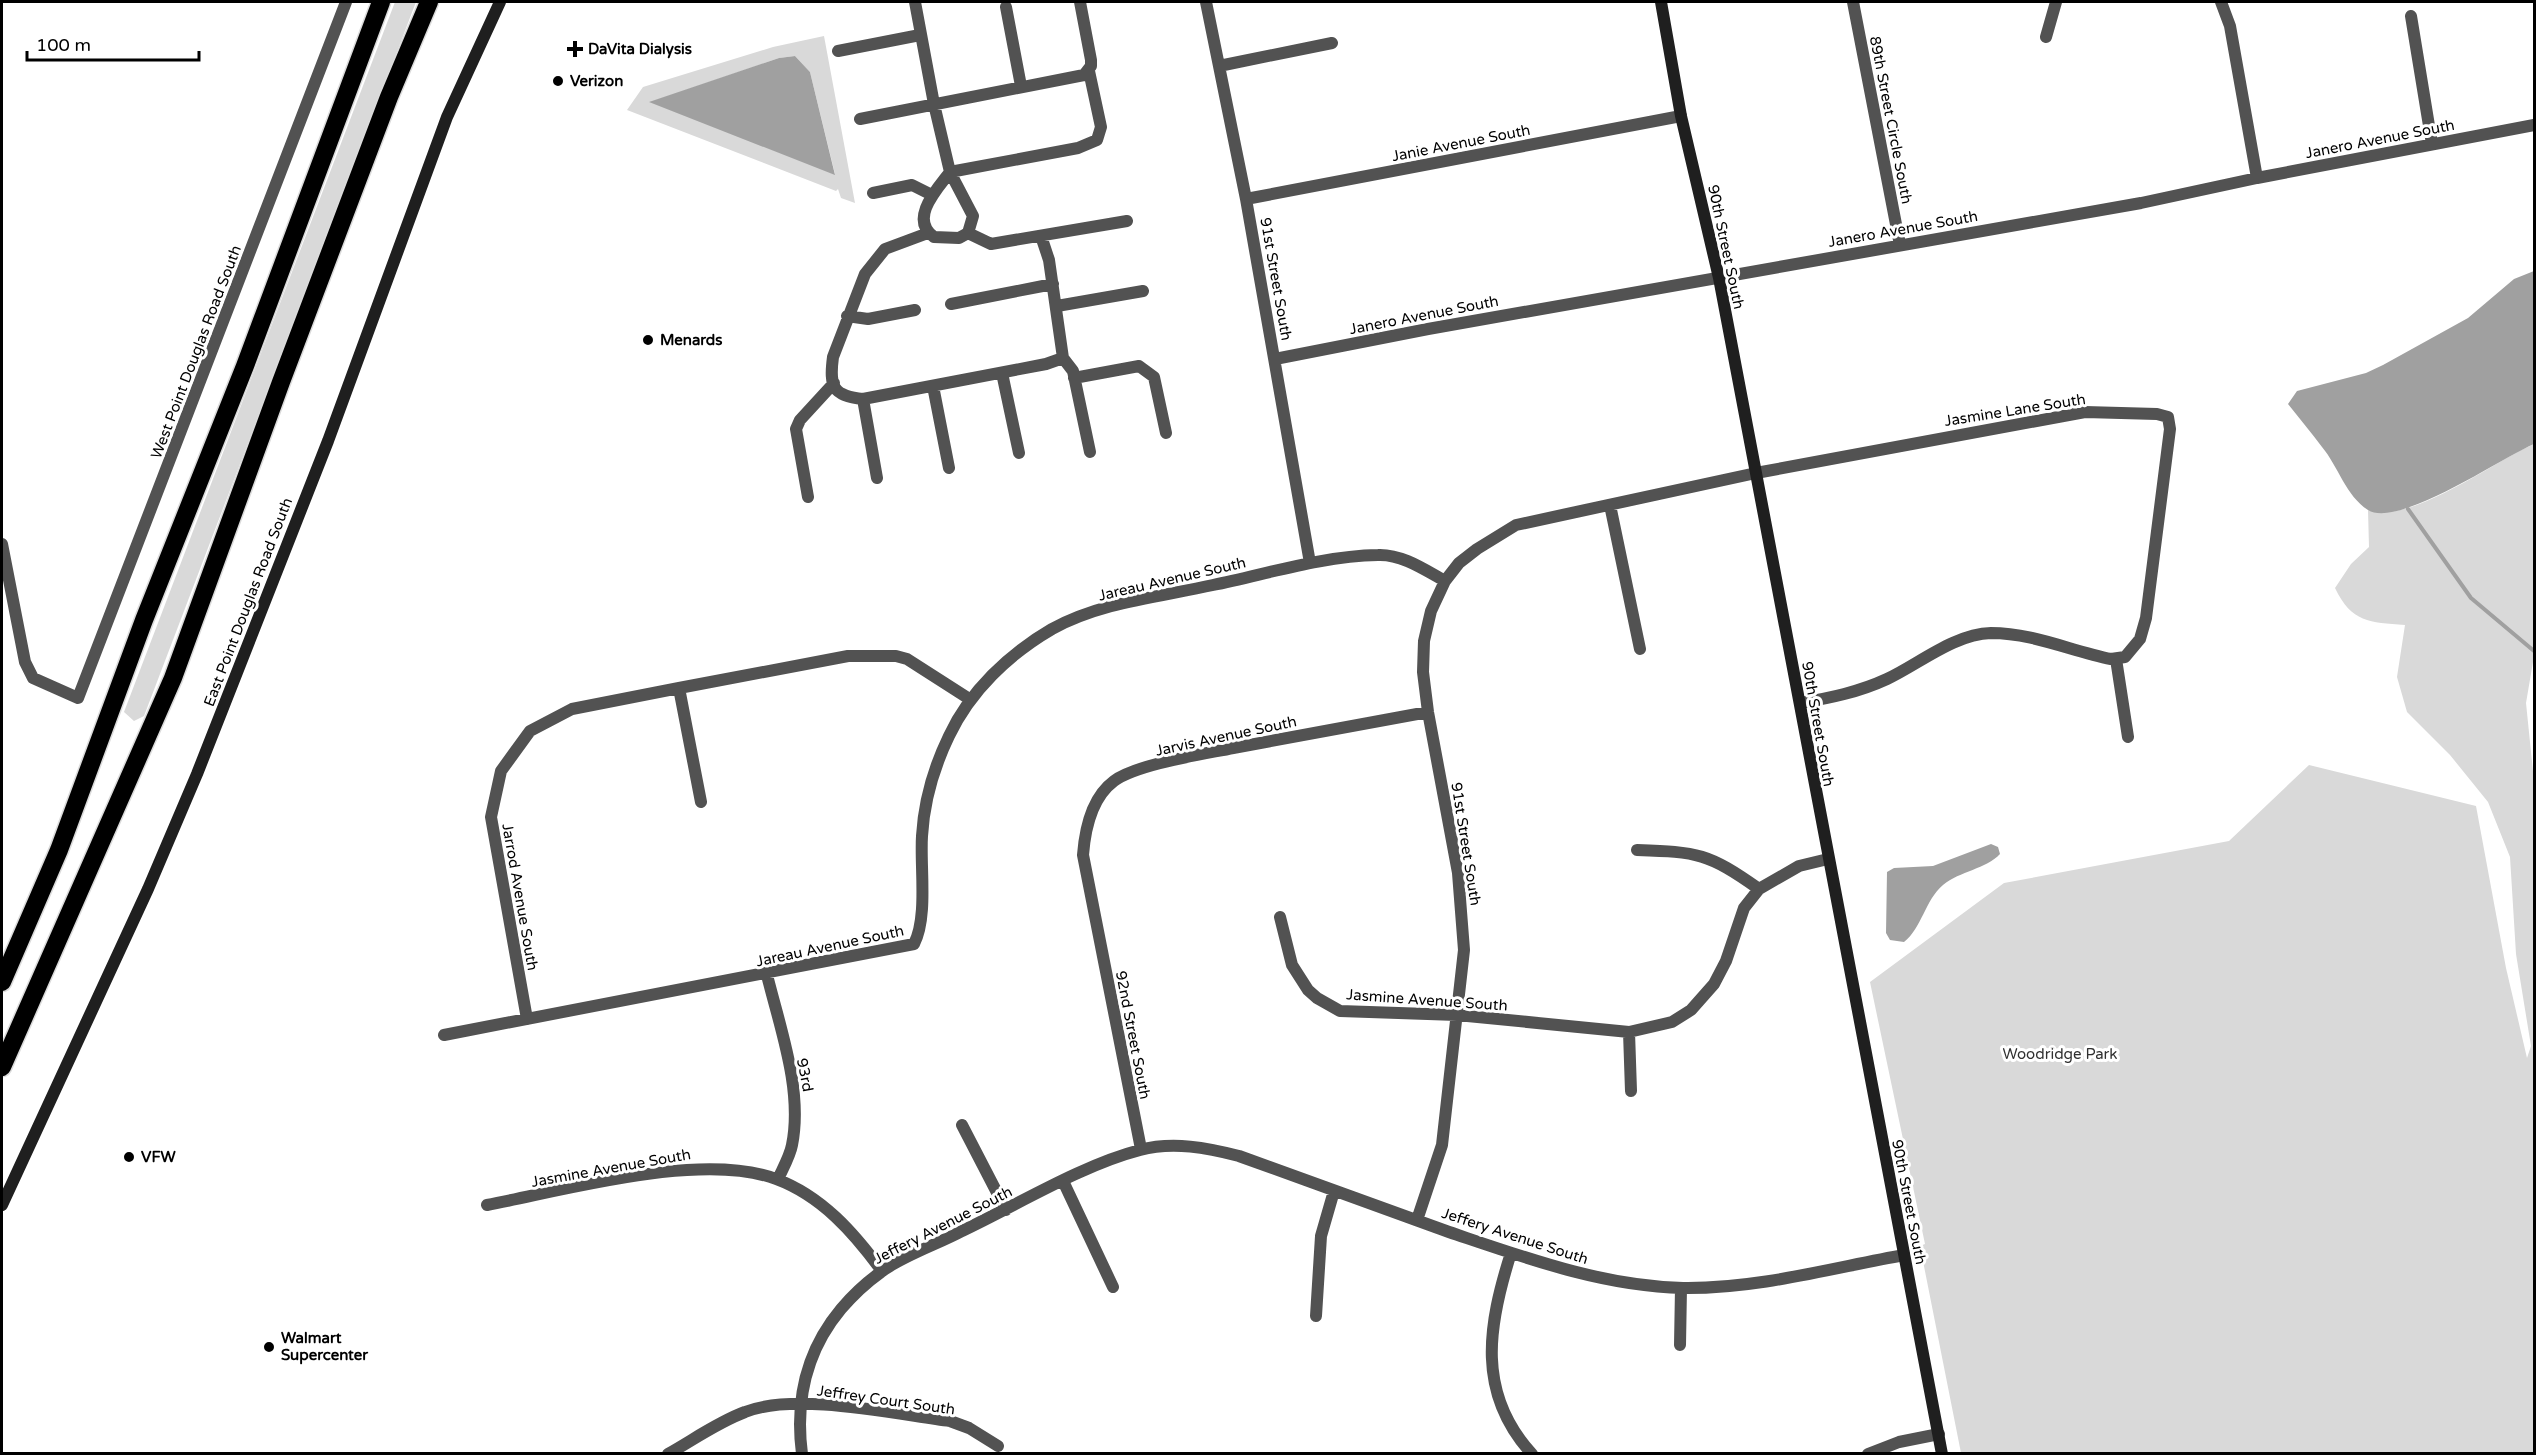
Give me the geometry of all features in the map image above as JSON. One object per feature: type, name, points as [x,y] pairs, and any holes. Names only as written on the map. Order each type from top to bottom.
[{"type":"highway","points":[[2,982],[59,850],[144,620],[245,366],[381,2]]},
{"type":"highway","points":[[2,1067],[173,678],[389,97],[429,2]]},
{"type":"street","name":"West Point Douglas Road South","points":[[2,544],[25,662],[33,678],[78,698],[346,2]]},
{"type":"street","name":"East Point Douglas Road South","points":[[2,1205],[120,951],[197,774],[328,441],[447,117],[500,2]]},
{"type":"street","points":[[915,2],[934,104],[950,172],[973,216],[968,233],[959,238],[943,238],[928,233],[885,249],[865,274],[833,357],[831,371],[836,391],[843,398],[863,399],[1002,373],[1063,358]]},
{"type":"street","points":[[928,233],[925,212],[932,195],[950,172],[1078,148],[1097,140],[1101,127],[1089,71],[1091,60],[1080,2]]},
{"type":"street","name":"91st Street South","points":[[1206,2],[1246,199],[1310,563]]},
{"type":"street","name":"90th Street South","points":[[1661,2],[1681,116],[1719,278],[1942,1454]]},
{"type":"street","name":"89th Street Circle South","points":[[1853,2],[1900,245]]},
{"type":"street","points":[[2046,36],[2056,2]]},
{"type":"street","points":[[2221,2],[2230,26],[2257,178]]},
{"type":"street","points":[[1006,7],[1021,86]]},
{"type":"street","points":[[2411,16],[2432,144]]},
{"type":"street","points":[[838,51],[920,35]]},
{"type":"street","points":[[1219,66],[1332,43]]},
{"type":"street","points":[[860,119],[1084,75],[1089,71]]},
{"type":"street","name":"Janie Avenue South","points":[[1246,199],[1681,116]]},
{"type":"street","name":"Janero Avenue South","points":[[1275,359],[1428,328],[2141,203],[2257,178],[2535,125]]},
{"type":"street","points":[[873,193],[912,185],[932,195]]},
{"type":"street","points":[[968,233],[991,244],[1126,221]]},
{"type":"street","points":[[1041,236],[1049,260],[1063,358],[1074,378],[1090,452]]},
{"type":"street","points":[[951,304],[1053,284]]},
{"type":"street","points":[[1057,306],[1143,291]]},
{"type":"street","points":[[847,316],[868,319],[915,310]]},
{"type":"street","points":[[1074,378],[1139,366],[1154,377],[1166,434]]},
{"type":"street","points":[[1002,373],[1019,453]]},
{"type":"street","points":[[808,497],[796,429],[800,420],[834,383]]},
{"type":"street","points":[[933,386],[949,468]]},
{"type":"street","points":[[863,399],[877,478]]},
{"type":"street","name":"Jasmine Lane South","points":[[1756,472],[2085,412],[2157,414],[2168,417],[2170,429],[2146,618],[2136,647],[2125,657],[2116,659]]},
{"type":"street","points":[[1445,581],[1459,563],[1516,525],[1756,472]]},
{"type":"street","points":[[1610,505],[1640,649]]},
{"type":"street","name":"Jareau Avenue South","points":[[444,1035],[766,975],[914,944],[920,922],[922,835],[926,804],[934,771],[949,735],[971,700],[999,668],[1051,630],[1112,605],[1310,563],[1380,555],[1406,560],[1445,581]]},
{"type":"street","name":"91st Street South","points":[[1418,1220],[1442,1145],[1464,950],[1458,873],[1428,712],[1423,672],[1424,641],[1431,611],[1445,581]]},
{"type":"street","points":[[1800,703],[1843,695],[1874,684],[1936,653],[1979,635],[2020,636],[2084,654],[2116,659],[2128,737]]},
{"type":"street","name":"Jarrod Avenue South","points":[[526,1019],[490,817],[501,771],[530,731],[572,709],[848,656],[896,656],[927,670],[971,700]]},
{"type":"street","points":[[679,688],[701,802]]},
{"type":"street","name":"Jarvis Avenue South","points":[[1097,926],[1083,855],[1085,830],[1093,808],[1112,783],[1122,776],[1181,758],[1428,712]]},
{"type":"street","points":[[1637,850],[1691,852],[1723,864],[1759,889]]},
{"type":"street","name":"Jasmine Avenue South","points":[[1280,916],[1292,965],[1308,990],[1329,1006],[1340,1011],[1457,1015],[1629,1032],[1672,1022],[1692,1010],[1703,999],[1726,961],[1744,908],[1759,889],[1799,866],[1828,859]]},
{"type":"street","name":"92nd Street South","points":[[1097,926],[1141,1149]]},
{"type":"street","name":"93rd","points":[[766,975],[794,1097],[796,1120],[792,1147],[778,1179]]},
{"type":"street","points":[[1629,1032],[1630,1091]]},
{"type":"street","points":[[962,1125],[1006,1210]]},
{"type":"street","name":"Jeffery Avenue South","points":[[802,1454],[798,1424],[807,1365],[821,1337],[842,1308],[882,1271],[1064,1181],[1141,1149],[1175,1146],[1207,1148],[1239,1156],[1511,1253],[1595,1277],[1681,1288],[1750,1283],[1904,1255]]},
{"type":"street","name":"Jasmine Avenue South","points":[[487,1205],[661,1173],[711,1167],[778,1179],[812,1198],[838,1219],[882,1271]]},
{"type":"street","points":[[1064,1181],[1113,1287]]},
{"type":"street","points":[[1316,1316],[1321,1236],[1334,1191]]},
{"type":"street","points":[[1511,1253],[1497,1296],[1492,1324],[1491,1352],[1494,1383],[1503,1411],[1517,1437],[1532,1454]]},
{"type":"street","points":[[1680,1345],[1681,1288]]},
{"type":"street","points":[[668,1454],[744,1412],[769,1405],[800,1403]]},
{"type":"street","name":"Jeffrey Court South","points":[[800,1403],[950,1421],[969,1428],[998,1446]]},
{"type":"street","points":[[1868,1454],[1899,1442],[1939,1434]]},
{"type":"green space","points":[[395,2],[416,2],[144,716],[134,721],[124,712]]},
{"type":"green space","points":[[824,36],[855,203],[841,198],[838,189],[836,191],[627,110],[643,87],[773,47]],"holes":[[[795,56],[810,72],[835,174],[651,102],[779,58]]]},
{"type":"green space","name":"Woodridge Park","points":[[2534,444],[2534,656],[2526,703],[2534,781],[2534,1453],[1961,1453],[1920,1246],[1925,1244],[1870,982],[2004,883],[2229,841],[2309,765],[2476,806],[2506,968],[2527,1058],[2531,1046],[2516,954],[2510,857],[2488,802],[2450,755],[2407,712],[2397,677],[2405,625],[2381,623],[2355,614],[2341,600],[2335,588],[2351,564],[2369,547],[2368,510],[2386,512],[2406,509],[2451,489]]},
{"type":"shaded area","points":[[795,56],[810,72],[835,175],[649,102],[779,58]]},
{"type":"shaded area","points":[[2534,271],[2534,444],[2425,501],[2402,510],[2382,513],[2368,510],[2354,497],[2328,455],[2288,404],[2297,391],[2366,373],[2383,365],[2468,318],[2514,279]]},
{"type":"shaded area","points":[[1991,844],[1998,847],[2000,854],[1988,863],[1957,876],[1943,885],[1932,898],[1910,936],[1904,942],[1890,940],[1886,933],[1887,872],[1894,868],[1933,866]]},
{"type":"waterway","points":[[2408,509],[2471,598],[2534,651]]},
{"type":"place","name":"DaVita Dialysis","points":[[575,49]]},
{"type":"place","name":"Verizon","points":[[558,81]]},
{"type":"place","name":"Menards","points":[[648,340]]},
{"type":"place","name":"VFW","points":[[129,1157]]},
{"type":"place","name":"Walmart Supercenter","points":[[269,1347]]}]
